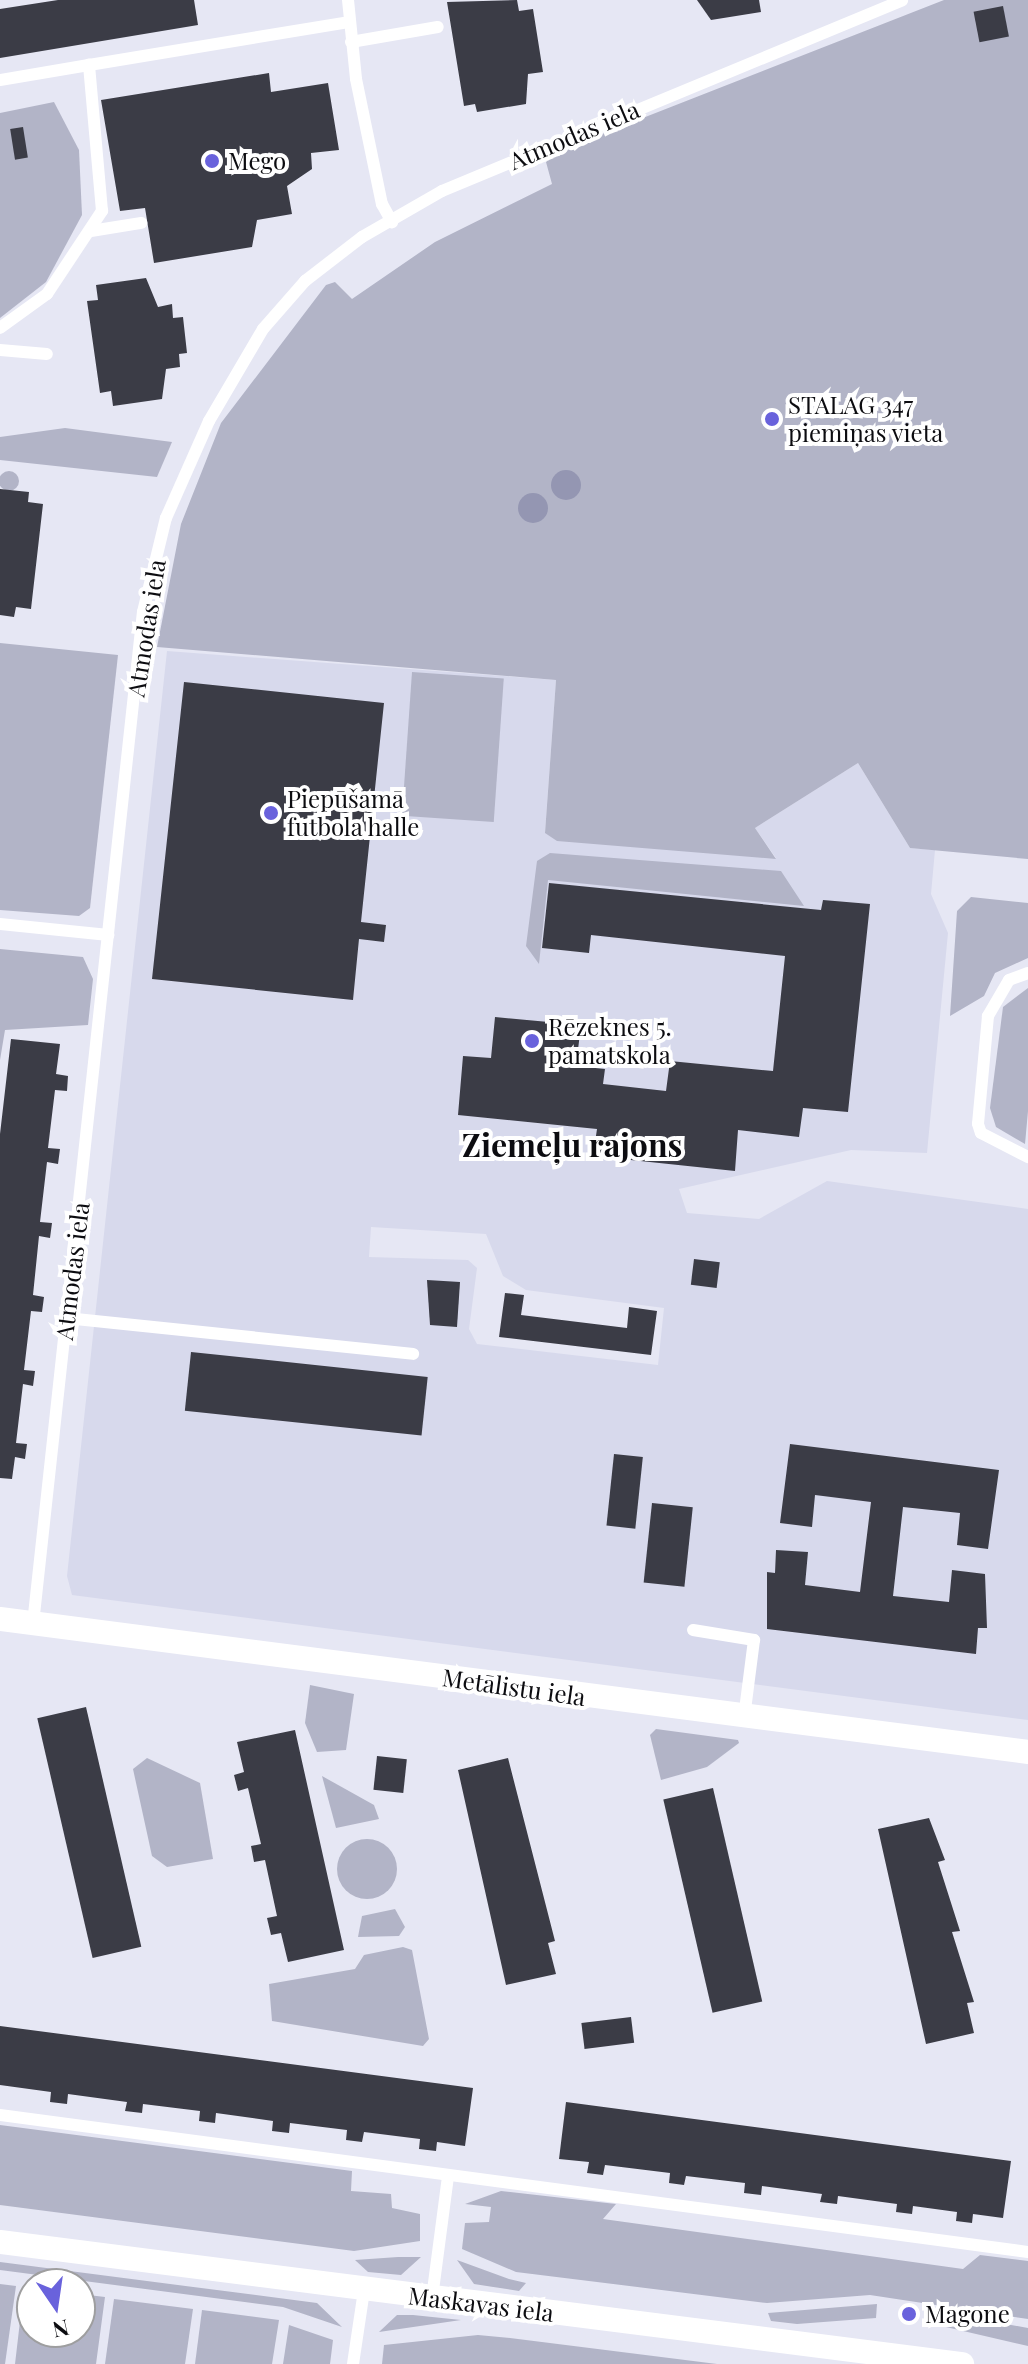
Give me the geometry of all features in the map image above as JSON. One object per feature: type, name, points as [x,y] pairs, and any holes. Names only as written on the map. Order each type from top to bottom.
[{"type":"street","name":"Metālistu iela","points":[[0,1619],[744,1718],[1028,1752]]},
{"type":"street","name":"Maskavas iela","points":[[0,2242],[925,2362],[962,2364]]},
{"type":"lane","points":[[348,0],[351,42],[377,185],[392,222]]},
{"type":"lane","name":"Atmodas iela","points":[[33,1624],[149,583],[166,518],[238,369],[305,281],[442,191],[902,0]]},
{"type":"lane","points":[[0,80],[348,22]]},
{"type":"lane","points":[[351,42],[438,27]]},
{"type":"lane","points":[[0,328],[47,294],[102,211],[89,65]]},
{"type":"lane","points":[[91,231],[141,223]]},
{"type":"lane","points":[[0,350],[47,354]]},
{"type":"lane","points":[[0,924],[108,935]]},
{"type":"lane","points":[[1028,973],[1009,980],[988,1016],[978,1124],[981,1133],[1028,1157]]},
{"type":"lane","points":[[66,1318],[413,1354]]},
{"type":"lane","points":[[693,1630],[754,1640],[744,1718]]},
{"type":"lane","points":[[0,2115],[1028,2252]]},
{"type":"lane","points":[[432,2298],[448,2176]]},
{"type":"lane","points":[[353,2364],[364,2290]]},
{"type":"shaded area","points":[[944,0],[1028,0],[1028,859],[910,848],[858,763],[755,828],[776,859],[557,841],[545,833],[556,680],[157,647],[181,524],[221,423],[326,285],[335,282],[352,299],[435,242],[552,184],[546,162],[556,152]]},
{"type":"shaded area","points":[[54,102],[79,150],[82,215],[46,282],[0,318],[0,113]]},
{"type":"shaded area","points":[[65,428],[172,442],[157,477],[0,460],[0,437]]},
{"type":"shaded area","points":[[566,470],[572,471],[580,479],[580,491],[572,499],[566,500],[560,499],[552,491],[551,485],[552,479],[560,471]]},
{"type":"shaded area","points":[[9,471],[16,474],[19,481],[16,488],[9,491],[2,488],[-1,481],[2,474]]},
{"type":"shaded area","points":[[533,493],[539,494],[547,502],[547,514],[539,522],[533,523],[527,522],[519,514],[518,508],[519,502],[527,494]]},
{"type":"shaded area","points":[[0,643],[118,655],[90,908],[79,916],[0,910]]},
{"type":"shaded area","points":[[167,651],[556,680],[545,832],[776,858],[755,828],[858,763],[910,848],[935,850],[931,894],[948,933],[927,1153],[851,1150],[679,1189],[687,1213],[759,1219],[827,1181],[1028,1209],[1028,1720],[72,1595],[67,1576]],"holes":[[[371,1227],[486,1234],[503,1276],[526,1290],[664,1308],[658,1365],[477,1344],[469,1329],[477,1268],[468,1260],[369,1257]]]},
{"type":"shaded area","points":[[412,672],[504,678],[494,822],[402,816]]},
{"type":"shaded area","points":[[550,853],[781,871],[804,906],[548,880],[539,964],[526,946],[537,861]]},
{"type":"shaded area","points":[[971,897],[1028,903],[1028,958],[995,973],[984,996],[950,1016],[957,911]]},
{"type":"shaded area","points":[[0,949],[83,957],[93,979],[88,1025],[5,1030],[0,1060]]},
{"type":"shaded area","points":[[1028,988],[1025,1144],[996,1127],[990,1108],[1003,1007]]},
{"type":"shaded area","points":[[310,1685],[354,1694],[346,1750],[317,1752],[305,1723]]},
{"type":"shaded area","points":[[656,1729],[738,1740],[739,1743],[707,1767],[661,1780],[650,1735]]},
{"type":"shaded area","points":[[147,1758],[200,1783],[213,1859],[167,1867],[152,1856],[133,1769]]},
{"type":"shaded area","points":[[322,1776],[374,1805],[379,1819],[336,1828]]},
{"type":"shaded area","points":[[367,1839],[378,1841],[388,1848],[395,1858],[395,1880],[388,1890],[378,1897],[367,1899],[356,1897],[346,1890],[339,1880],[337,1869],[339,1858],[346,1848],[356,1841]]},
{"type":"shaded area","points":[[395,1909],[405,1927],[399,1936],[358,1937],[362,1916]]},
{"type":"shaded area","points":[[403,1947],[412,1950],[429,2039],[423,2046],[272,2021],[269,1984],[355,1969],[364,1955]]},
{"type":"shaded area","points":[[0,2125],[352,2171],[351,2191],[391,2194],[392,2208],[420,2214],[420,2241],[354,2251],[0,2205]]},
{"type":"shaded area","points":[[501,2191],[616,2204],[603,2219],[963,2269],[980,2255],[1028,2261],[1028,2319],[870,2295],[767,2303],[516,2272],[462,2249],[465,2223],[489,2222],[491,2207],[465,2204]]},
{"type":"shaded area","points":[[421,2257],[401,2275],[368,2272],[355,2260]]},
{"type":"shaded area","points":[[457,2260],[526,2283],[519,2291],[474,2284]]},
{"type":"shaded area","points":[[0,2262],[46,2268],[16,2268],[16,2272],[0,2270]]},
{"type":"shaded area","points":[[96,2274],[317,2303],[342,2327],[283,2307],[96,2283]]},
{"type":"shaded area","points":[[0,2284],[16,2286],[5,2364],[0,2364]]},
{"type":"shaded area","points":[[96,2296],[105,2297],[96,2364],[15,2364],[17,2348],[96,2348]]},
{"type":"shaded area","points":[[114,2299],[193,2309],[185,2364],[105,2364]]},
{"type":"shaded area","points":[[877,2304],[876,2318],[797,2324],[771,2321],[768,2313]]},
{"type":"shaded area","points":[[202,2310],[279,2320],[272,2364],[195,2364]]},
{"type":"shaded area","points":[[951,2314],[1028,2328],[1028,2346],[946,2327]]},
{"type":"shaded area","points":[[397,2315],[413,2315],[461,2320],[379,2332]]},
{"type":"shaded area","points":[[289,2325],[333,2340],[330,2364],[283,2364]]},
{"type":"shaded area","points":[[478,2335],[717,2364],[382,2364],[384,2345]]},
{"type":"building","points":[[58,0],[194,0],[198,25],[0,58],[0,9]]},
{"type":"building","points":[[517,0],[519,11],[533,9],[543,72],[528,74],[526,104],[477,112],[475,104],[464,106],[447,2]]},
{"type":"building","points":[[697,0],[759,0],[761,12],[711,20]]},
{"type":"building","points":[[1003,6],[1009,36],[979,42],[974,12]]},
{"type":"building","name":"Mego","points":[[269,73],[271,92],[328,83],[339,150],[311,153],[312,169],[287,186],[292,214],[257,220],[252,247],[154,263],[145,208],[120,211],[101,100]]},
{"type":"building","points":[[23,127],[28,158],[15,160],[10,129]]},
{"type":"building","points":[[146,278],[158,307],[172,304],[173,318],[183,317],[187,353],[179,354],[180,367],[166,369],[162,399],[113,406],[111,391],[100,393],[87,301],[98,300],[96,285]]},
{"type":"building","points":[[0,489],[29,492],[28,502],[43,504],[31,609],[16,607],[14,617],[0,615]]},
{"type":"building","name":"Piepūšamā futbola halle","points":[[184,682],[384,703],[361,922],[386,925],[384,942],[359,939],[353,1000],[152,979]]},
{"type":"building","points":[[549,883],[821,910],[823,900],[870,904],[848,1112],[803,1108],[799,1137],[738,1130],[735,1171],[593,1156],[597,1129],[458,1115],[463,1056],[491,1058],[495,1017],[581,1025],[576,1066],[605,1069],[603,1084],[666,1091],[670,1061],[773,1071],[785,956],[591,935],[589,953],[542,948]]},
{"type":"building","points":[[11,1039],[60,1044],[56,1074],[68,1076],[67,1091],[55,1090],[48,1148],[60,1149],[58,1164],[47,1162],[40,1222],[52,1223],[50,1238],[39,1236],[33,1295],[44,1297],[42,1312],[31,1311],[24,1370],[35,1371],[33,1386],[23,1384],[16,1443],[27,1444],[25,1459],[15,1457],[12,1479],[0,1478],[0,1134]]},
{"type":"building","points":[[694,1259],[720,1262],[717,1288],[691,1285]]},
{"type":"building","points":[[427,1280],[460,1282],[457,1327],[430,1325]]},
{"type":"building","points":[[505,1293],[524,1295],[521,1315],[627,1328],[629,1307],[657,1311],[651,1355],[499,1337]]},
{"type":"building","points":[[191,1352],[428,1377],[422,1436],[185,1411]]},
{"type":"building","points":[[790,1444],[999,1470],[988,1549],[957,1545],[960,1513],[903,1507],[893,1596],[949,1602],[952,1570],[985,1574],[987,1628],[978,1628],[976,1654],[767,1629],[767,1572],[775,1573],[776,1550],[808,1552],[805,1585],[860,1592],[871,1502],[815,1495],[812,1527],[780,1523]]},
{"type":"building","points":[[614,1454],[643,1457],[635,1529],[606,1526]]},
{"type":"building","points":[[652,1503],[693,1507],[684,1587],[644,1583]]},
{"type":"building","points":[[86,1707],[141,1947],[93,1958],[37,1718]]},
{"type":"building","points":[[295,1730],[344,1950],[288,1962],[281,1933],[271,1935],[267,1918],[277,1916],[265,1860],[254,1862],[251,1846],[261,1844],[248,1788],[238,1791],[234,1775],[244,1772],[237,1742]]},
{"type":"building","points":[[377,1756],[407,1759],[403,1793],[373,1790]]},
{"type":"building","points":[[508,1758],[555,1941],[548,1943],[556,1974],[506,1985],[458,1770]]},
{"type":"building","points":[[713,1788],[762,2001],[713,2013],[663,1799]]},
{"type":"building","points":[[929,1818],[945,1860],[938,1862],[960,1931],[952,1932],[974,2002],[967,2003],[974,2033],[926,2044],[878,1829]]},
{"type":"building","points":[[631,2017],[634,2043],[585,2049],[581,2023]]},
{"type":"building","points":[[0,2026],[473,2088],[465,2146],[437,2142],[436,2151],[419,2149],[420,2139],[364,2132],[362,2142],[346,2140],[347,2130],[290,2123],[289,2133],[272,2131],[273,2121],[216,2113],[215,2123],[199,2121],[200,2111],[143,2104],[142,2113],[125,2111],[127,2102],[68,2094],[67,2104],[50,2102],[51,2092],[0,2085]]},
{"type":"building","points":[[566,2102],[1011,2161],[1003,2218],[973,2214],[972,2223],[956,2221],[957,2212],[913,2206],[912,2214],[896,2212],[897,2204],[838,2196],[837,2204],[820,2202],[822,2194],[762,2186],[761,2195],[744,2193],[745,2183],[686,2176],[684,2185],[669,2183],[670,2173],[605,2165],[603,2175],[587,2173],[589,2162],[559,2159]]},
{"type":"place","name":"Mego","points":[[212,161]]},
{"type":"place","name":"STALAG 347 piemiņas vieta","points":[[772,419]]},
{"type":"place","name":"Piepūšamā futbola halle","points":[[271,813]]},
{"type":"place","name":"Rēzeknes 5. pamatskola","points":[[532,1041]]},
{"type":"place","name":"Magone","points":[[909,2314]]},
{"type":"district","name":"Ziemeļu rajons","points":[[572,1144]]}]
